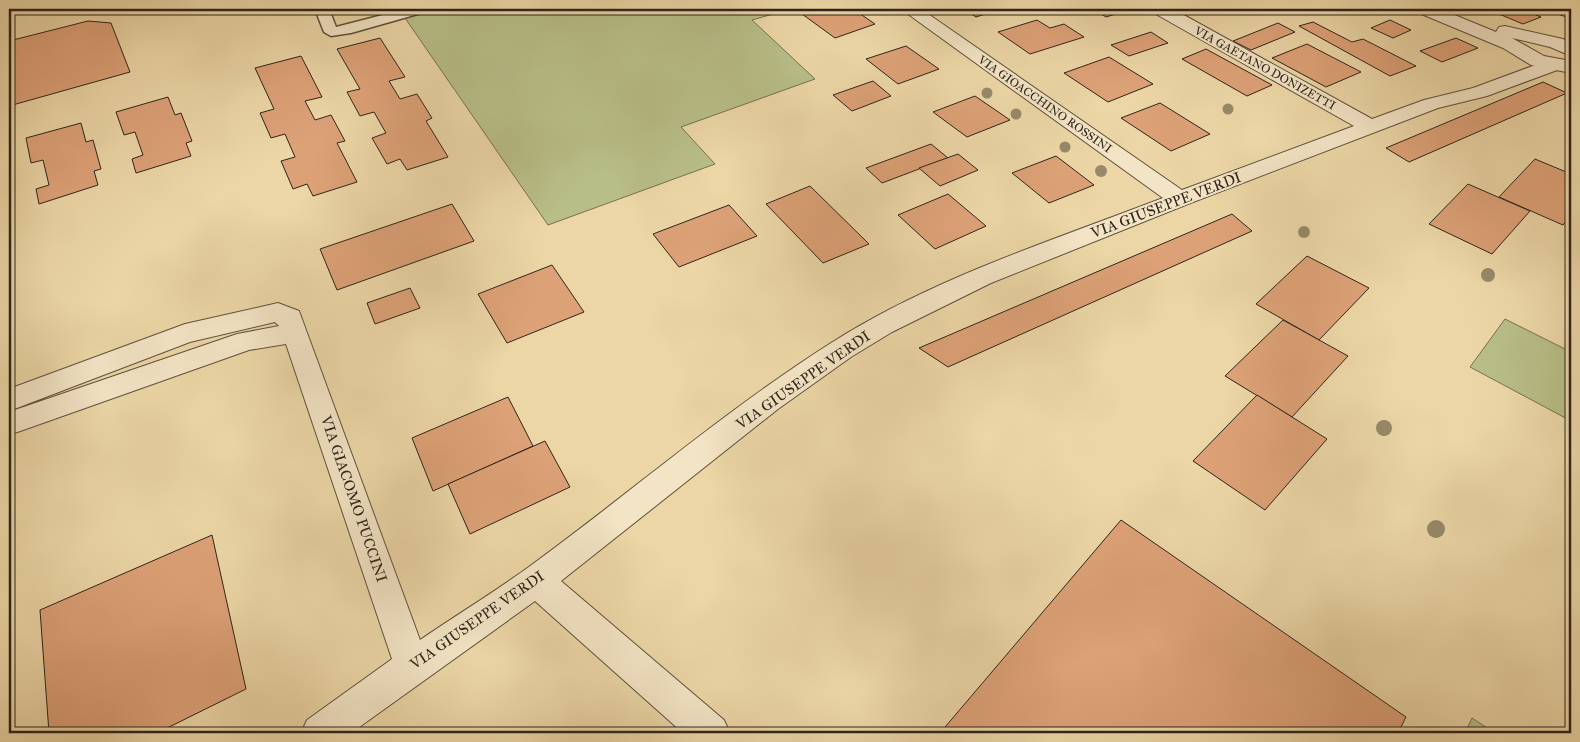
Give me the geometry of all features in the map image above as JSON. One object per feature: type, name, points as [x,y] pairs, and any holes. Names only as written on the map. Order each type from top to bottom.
[{"type":"street","name":"VIA GIOACCHINO ROSSINI","points":[[910,9],[1180,199]]},
{"type":"street","name":"VIA GAETANO DONIZETTI","points":[[1160,9],[1371,127]]},
{"type":"street","points":[[1425,9],[1525,53],[1566,57]]},
{"type":"street","points":[[1434,9],[1541,40],[1566,57]]},
{"type":"street","points":[[1562,9],[1571,13]]},
{"type":"street","name":"VIA GIUSEPPE VERDI","points":[[1432,104],[1525,53],[1522,46],[1525,42],[1541,40]]},
{"type":"street","name":"VIA GIUSEPPE VERDI","points":[[320,733],[412,666],[536,581],[768,401],[841,350],[891,321],[982,277],[1180,199],[1432,104],[1480,92],[1566,57]]},
{"type":"street","name":"VIA GIACOMO PUCCINI","points":[[9,400],[185,334],[278,312],[290,318],[412,666]]},
{"type":"street","points":[[9,424],[246,341],[295,333]]},
{"type":"street","points":[[536,581],[711,733]]},
{"type":"lane","points":[[322,9],[331,32],[346,30],[420,9]]},
{"type":"green space","points":[[438,9],[791,9],[752,20],[815,79],[681,127],[715,164],[548,225],[405,18]]},
{"type":"green space","points":[[1505,319],[1571,352],[1571,421],[1470,367]]},
{"type":"green space","points":[[1472,718],[1495,733],[1465,733]]},
{"type":"building","points":[[818,9],[853,9],[875,24],[835,38],[802,14]]},
{"type":"building","points":[[963,9],[1001,9],[976,17]]},
{"type":"building","points":[[1093,9],[1132,9],[1106,17]]},
{"type":"building","points":[[1487,9],[1522,9],[1541,17],[1523,24]]},
{"type":"building","points":[[1037,20],[1050,28],[1064,24],[1084,37],[1030,54],[998,32]]},
{"type":"building","points":[[1390,20],[1411,30],[1393,38],[1371,28]]},
{"type":"building","points":[[88,21],[111,23],[130,72],[9,106],[9,41]]},
{"type":"building","points":[[1313,22],[1352,42],[1363,39],[1416,66],[1390,76],[1299,26]]},
{"type":"building","points":[[1278,23],[1295,32],[1251,50],[1233,41]]},
{"type":"building","points":[[1151,32],[1168,43],[1129,56],[1111,45]]},
{"type":"building","points":[[380,38],[405,77],[389,81],[400,99],[417,94],[432,118],[426,121],[448,157],[407,170],[400,159],[387,164],[372,138],[386,133],[374,112],[360,116],[347,92],[360,89],[337,49]]},
{"type":"building","points":[[1456,38],[1478,48],[1442,62],[1420,51]]},
{"type":"building","points":[[1307,44],[1361,72],[1326,87],[1272,58]]},
{"type":"building","points":[[906,46],[939,69],[898,84],[866,59]]},
{"type":"building","points":[[1206,49],[1272,85],[1247,96],[1182,59]]},
{"type":"building","points":[[301,56],[322,97],[305,101],[315,120],[331,115],[345,141],[337,143],[357,182],[313,196],[307,184],[293,189],[281,161],[295,157],[285,134],[271,138],[260,113],[274,109],[255,68]]},
{"type":"building","points":[[1109,57],[1153,84],[1108,102],[1064,73]]},
{"type":"building","points":[[873,81],[891,96],[852,111],[833,95]]},
{"type":"building","points":[[1543,82],[1567,93],[1409,162],[1386,148]]},
{"type":"building","points":[[975,96],[1010,120],[967,137],[933,112]]},
{"type":"building","points":[[168,97],[175,115],[181,113],[192,141],[186,143],[191,156],[136,173],[132,159],[143,155],[135,132],[124,135],[116,112]]},
{"type":"building","points":[[1160,103],[1210,134],[1171,151],[1121,118]]},
{"type":"building","points":[[81,123],[86,142],[93,140],[101,169],[94,171],[98,185],[39,204],[36,189],[49,185],[43,160],[31,163],[26,138]]},
{"type":"building","points":[[931,144],[948,158],[882,183],[866,168]]},
{"type":"building","points":[[958,154],[978,170],[940,186],[919,168]]},
{"type":"building","points":[[1056,156],[1094,185],[1049,203],[1012,173]]},
{"type":"building","points":[[1535,159],[1571,174],[1571,215],[1563,225],[1499,197]]},
{"type":"building","points":[[1468,184],[1530,211],[1492,254],[1429,224]]},
{"type":"building","points":[[810,186],[869,244],[823,263],[766,204]]},
{"type":"building","points":[[948,194],[986,226],[935,249],[898,215]]},
{"type":"building","points":[[452,204],[474,241],[337,290],[320,249]]},
{"type":"building","points":[[729,205],[757,236],[679,267],[653,234]]},
{"type":"building","points":[[1232,214],[1252,231],[948,367],[919,348]]},
{"type":"building","points":[[1307,256],[1369,288],[1319,340],[1256,304]]},
{"type":"building","points":[[552,265],[584,312],[507,343],[478,294]]},
{"type":"building","points":[[410,288],[420,308],[375,324],[367,303]]},
{"type":"building","points":[[1283,320],[1348,356],[1292,417],[1225,376]]},
{"type":"building","points":[[1257,395],[1327,439],[1265,510],[1193,461]]},
{"type":"building","points":[[508,397],[533,446],[433,491],[412,438]]},
{"type":"building","points":[[545,441],[570,487],[470,534],[448,484]]},
{"type":"building","points":[[1121,520],[1406,717],[1398,733],[940,733]]},
{"type":"building","points":[[212,535],[246,689],[157,733],[49,733],[40,610]]}]
